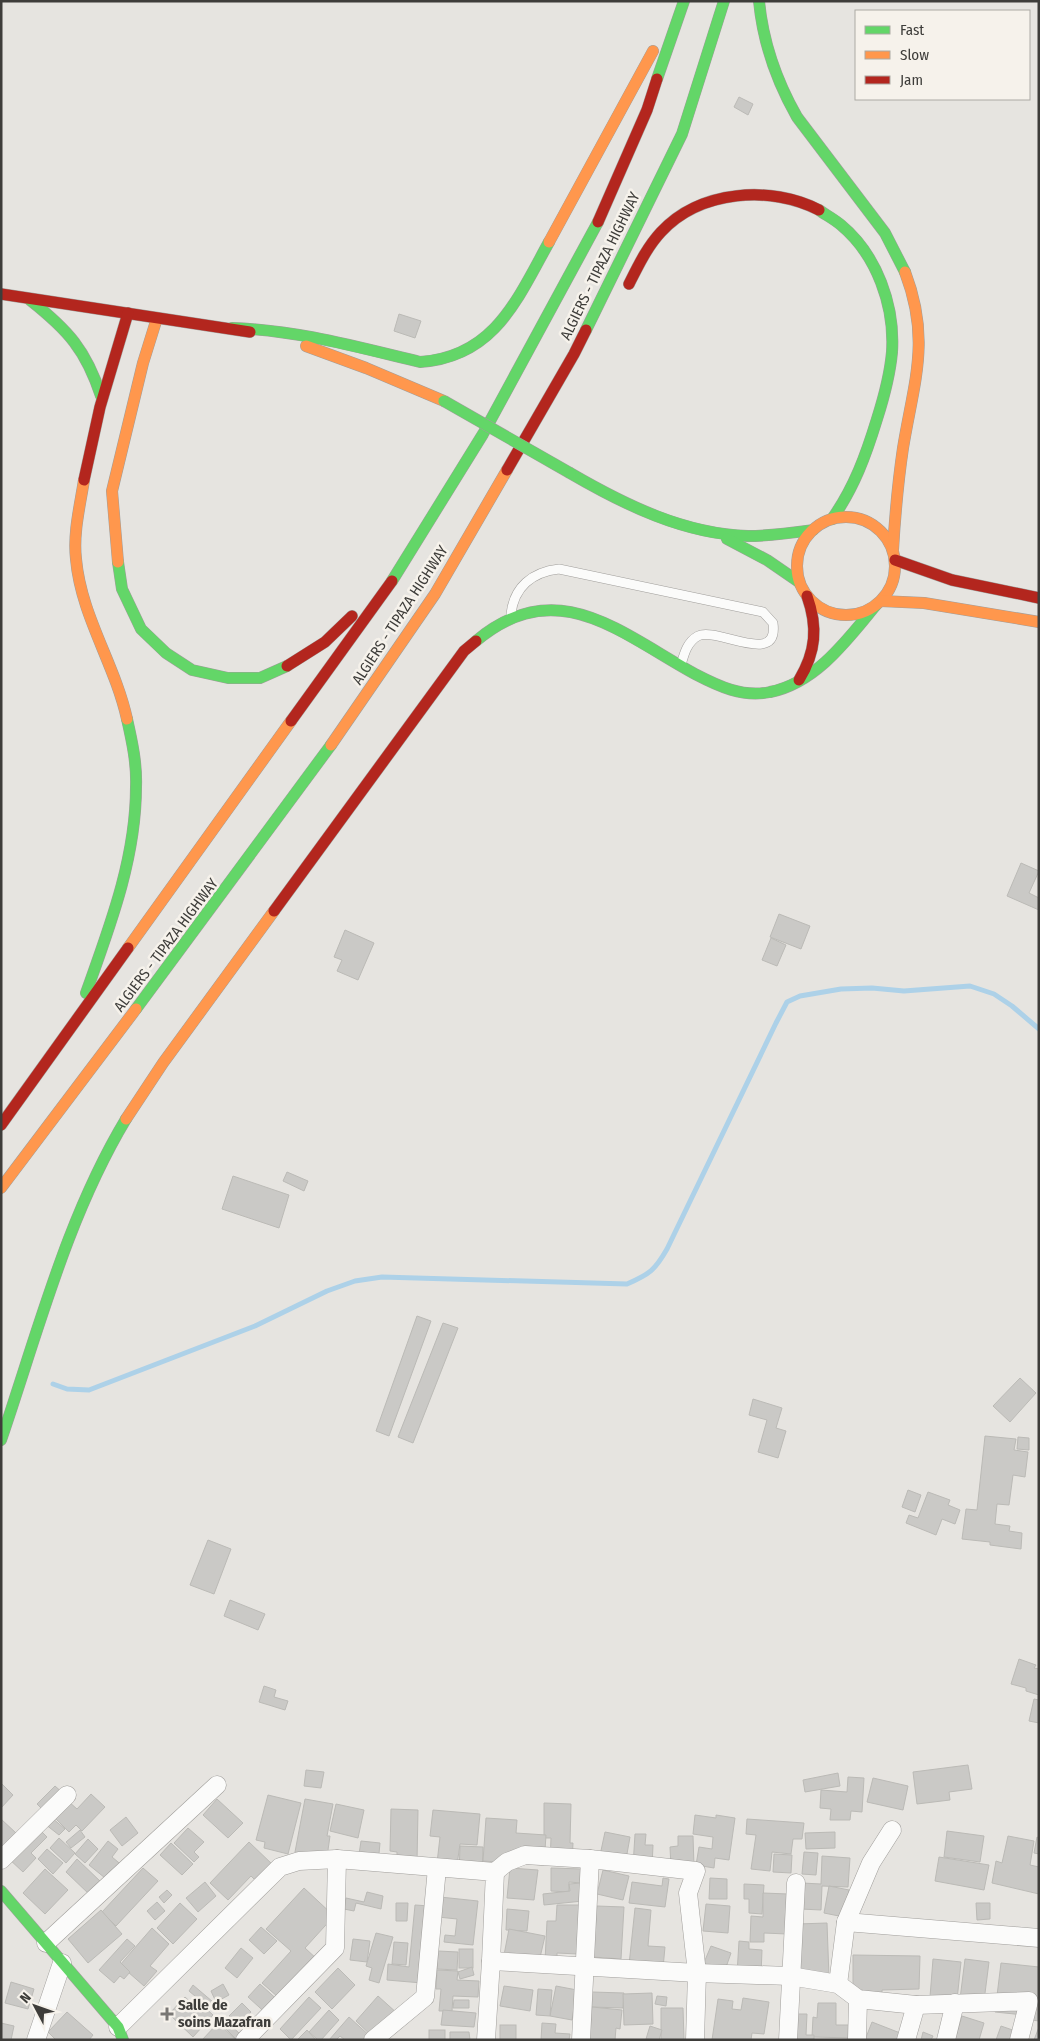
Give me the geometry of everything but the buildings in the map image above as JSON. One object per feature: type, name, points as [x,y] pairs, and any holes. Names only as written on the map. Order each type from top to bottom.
[{"type":"main road","points":[[232,328],[259,328],[313,336],[420,362],[436,361],[457,355],[481,342],[501,323],[536,267],[682,1]]},
{"type":"main road","name":"ALGIERS - TIPAZA HIGHWAY","points":[[1,1125],[76,1023],[396,574],[482,434],[595,229],[647,110],[682,1]]},
{"type":"main road","name":"ALGIERS - TIPAZA HIGHWAY","points":[[1,1188],[169,966],[372,688],[434,594],[574,354],[682,134],[724,1]]},
{"type":"main road","points":[[1,1440],[73,1229],[122,1125],[163,1063],[464,651],[490,628],[511,617],[536,610],[553,609],[586,614],[602,620],[718,687],[745,694],[771,692],[799,680],[832,657],[879,603],[893,582],[900,472],[918,376],[920,354],[917,312],[912,291],[899,257],[885,233],[797,117],[786,98],[769,58],[763,36],[759,1]]},
{"type":"main road","points":[[625,293],[642,257],[658,235],[682,215],[717,200],[754,194],[785,197],[815,207],[842,225],[854,236],[872,263],[886,295],[892,330],[892,349],[887,386],[862,469],[847,498],[832,519],[806,536],[798,554],[797,572],[799,582],[807,596],[815,620],[816,633],[811,658],[799,680]]},
{"type":"main road","points":[[1,294],[232,328],[292,341],[328,352],[444,401],[592,486],[637,509],[669,521],[716,534],[759,555],[799,582]]},
{"type":"main road","points":[[29,299],[70,333],[84,352],[95,373],[102,396]]},
{"type":"main road","points":[[76,1023],[120,897],[133,838],[138,800],[136,758],[126,715],[108,662],[88,614],[76,562],[77,527],[91,436],[128,313]]},
{"type":"main road","points":[[157,318],[143,363],[112,491],[115,547],[122,589],[141,628],[166,653],[192,670],[228,678],[260,678],[294,664],[325,642],[396,574]]},
{"type":"main road","points":[[143,363],[165,337],[186,326],[198,323]]},
{"type":"main road","points":[[574,354],[591,345]]},
{"type":"main road","points":[[832,519],[853,517],[873,525],[888,540],[894,555],[952,580],[1039,598]]},
{"type":"main road","points":[[716,534],[765,536],[813,530]]},
{"type":"main road","points":[[807,596],[821,609],[840,615],[859,614],[879,603],[924,603],[1039,622]]},
{"type":"main road","points":[[1,1891],[120,2033]]},
{"type":"street","points":[[46,1943],[217,1785]]},
{"type":"street","points":[[1,1860],[67,1795]]},
{"type":"street","points":[[838,1984],[846,1922],[871,1863],[892,1830]]},
{"type":"street","points":[[120,2033],[280,1867],[299,1861],[337,1859],[495,1872],[507,1862],[525,1855],[590,1859],[696,1871],[688,1893],[697,1974],[695,2040]]},
{"type":"street","points":[[245,2040],[335,1948],[337,1859]]},
{"type":"street","points":[[581,2040],[590,1859]]},
{"type":"street","points":[[373,2040],[425,1997],[437,1868]]},
{"type":"street","points":[[486,2040],[495,1872]]},
{"type":"street","points":[[788,2040],[796,1883]]},
{"type":"street","points":[[846,1922],[1039,1938]]},
{"type":"street","points":[[491,1961],[697,1974],[790,1976],[838,1984],[858,1999],[916,2005],[1028,2001],[1019,2040]]},
{"type":"street","points":[[36,2040],[62,1962]]},
{"type":"street","points":[[857,2040],[858,1999]]},
{"type":"street","points":[[946,2040],[955,2003]]},
{"type":"street","points":[[906,2040],[916,2005]]},
{"type":"lane","points":[[511,617],[515,598],[527,580],[537,574],[559,569],[763,612],[773,623],[774,628],[771,638],[767,642],[758,645],[714,634],[702,634],[688,645],[681,665]]},
{"type":"waterway","points":[[53,1384],[67,1389],[89,1390],[255,1326],[327,1291],[355,1281],[382,1277],[627,1284],[641,1277],[655,1267],[667,1249],[787,1002],[800,996],[841,989],[872,988],[904,991],[970,986],[994,994],[1012,1006],[1039,1029]]},
{"type":"traffic: fast","points":[[657,79],[684,1]]},
{"type":"traffic: fast","points":[[586,330],[682,134],[724,1]]},
{"type":"traffic: fast","points":[[759,1],[767,46],[777,75],[797,117],[885,233],[905,272]]},
{"type":"traffic: fast","points":[[819,210],[854,237],[874,266],[887,300],[892,335],[892,352],[888,378],[873,432],[853,483],[832,519]]},
{"type":"traffic: fast","points":[[392,581],[483,434],[598,222]]},
{"type":"traffic: fast","points":[[232,328],[256,329],[303,336],[420,362],[445,358],[467,349],[485,337],[500,322],[526,285],[549,242]]},
{"type":"traffic: fast","points":[[30,300],[55,321],[74,342],[89,366],[101,396]]},
{"type":"traffic: fast","points":[[444,401],[570,473]]},
{"type":"traffic: fast","points":[[570,473],[612,496],[656,516],[701,530],[748,536],[813,530]]},
{"type":"traffic: fast","points":[[727,539],[767,560],[799,582]]},
{"type":"traffic: fast","points":[[118,562],[122,589],[141,629],[166,653],[192,670],[228,678],[260,678],[287,666]]},
{"type":"traffic: fast","points":[[476,641],[506,621],[534,612],[561,611],[588,617],[614,628],[695,674],[722,687],[740,692],[760,693],[787,687],[816,669],[830,658],[876,605]]},
{"type":"traffic: fast","points":[[86,993],[120,892],[132,840],[136,770],[127,719]]},
{"type":"traffic: fast","points":[[136,1009],[331,745]]},
{"type":"traffic: fast","points":[[1,1440],[70,1235],[105,1156],[126,1119]]},
{"type":"traffic: fast","points":[[1,1891],[118,2027],[123,2040]]},
{"type":"traffic: slow","points":[[549,242],[653,51]]},
{"type":"traffic: slow","points":[[893,550],[901,461],[915,381],[919,340],[913,296],[905,272]]},
{"type":"traffic: slow","points":[[118,562],[112,491],[143,363],[157,318]]},
{"type":"traffic: slow","points":[[306,346],[366,368],[444,401]]},
{"type":"traffic: slow","points":[[331,745],[435,594],[507,470]]},
{"type":"traffic: slow","points":[[84,480],[75,539],[79,580],[84,600],[115,679],[127,719]]},
{"type":"traffic: slow","points":[[846,517],[865,520],[881,531],[892,547],[895,566],[892,585],[881,601],[865,612],[846,615],[827,612],[811,601],[800,585],[797,566],[800,547],[811,531],[827,520],[846,517]]},
{"type":"traffic: slow","points":[[881,601],[924,603],[1039,622]]},
{"type":"traffic: slow","points":[[128,948],[291,721]]},
{"type":"traffic: slow","points":[[126,1119],[163,1063],[274,911]]},
{"type":"traffic: slow","points":[[1,1188],[136,1009]]},
{"type":"traffic: jam","points":[[598,222],[647,110],[657,79]]},
{"type":"traffic: jam","points":[[629,284],[643,257],[661,232],[677,218],[695,207],[715,200],[758,195],[780,197],[800,202],[819,210]]},
{"type":"traffic: jam","points":[[1,294],[250,332]]},
{"type":"traffic: jam","points":[[84,480],[100,407],[128,313]]},
{"type":"traffic: jam","points":[[507,470],[586,330]]},
{"type":"traffic: jam","points":[[895,560],[952,580],[1039,598]]},
{"type":"traffic: jam","points":[[291,721],[392,581]]},
{"type":"traffic: jam","points":[[799,680],[805,670],[814,639],[813,618],[807,596]]},
{"type":"traffic: jam","points":[[287,666],[325,642],[352,616]]},
{"type":"traffic: jam","points":[[274,911],[464,651],[476,641]]},
{"type":"traffic: jam","points":[[1,1125],[128,948]]},
{"type":"place","name":"Salle de soins Mazafran","points":[[167,2014]]}]
